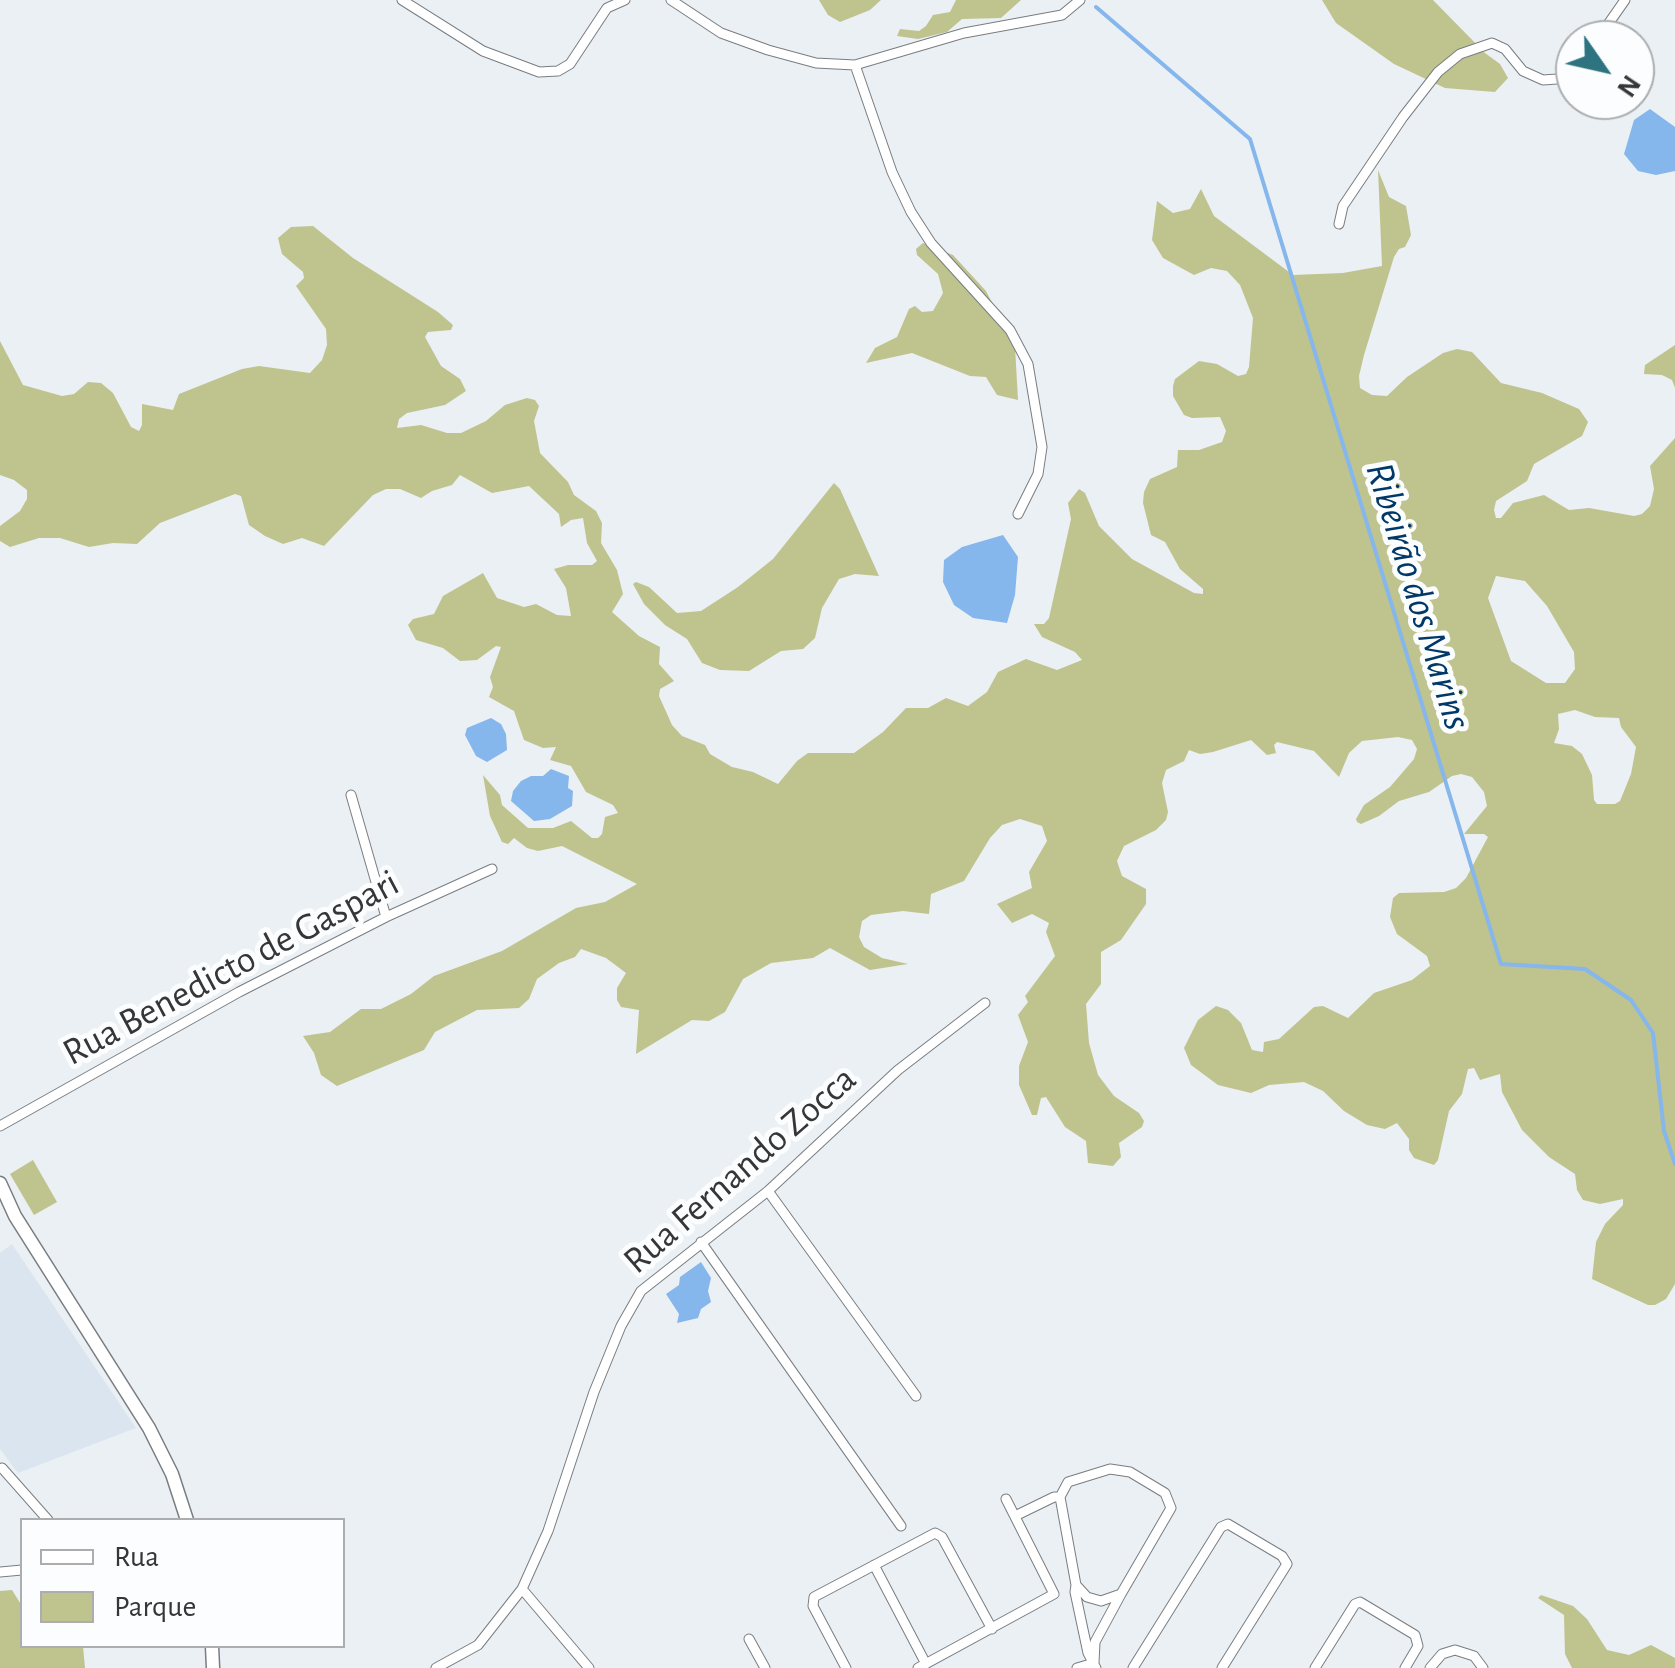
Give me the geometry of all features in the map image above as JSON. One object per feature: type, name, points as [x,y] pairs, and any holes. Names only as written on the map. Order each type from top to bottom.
[{"type":"main road","points":[[0,1183],[15,1216],[149,1428],[172,1474],[186,1518]]},
{"type":"street","points":[[402,0],[483,50],[539,72],[558,71],[570,64],[607,8],[625,0]]},
{"type":"street","points":[[671,0],[721,32],[816,64],[855,64],[964,34],[1062,15],[1080,0]]},
{"type":"street","points":[[1339,224],[1343,206],[1404,117],[1438,72],[1460,54],[1492,43],[1505,49],[1524,71],[1543,80],[1555,79]]},
{"type":"street","points":[[855,64],[892,172],[911,212],[931,244],[1010,330],[1028,364],[1042,447],[1038,474],[1018,514]]},
{"type":"street","points":[[351,796],[386,917]]},
{"type":"street","name":"Rua Benedicto de Gaspari","points":[[0,1126],[239,992],[386,917],[492,869]]},
{"type":"street","name":"Rua Fernando Zocca","points":[[436,1668],[478,1646],[522,1589],[535,1565],[594,1392],[641,1290],[768,1191],[898,1070],[985,1004]]},
{"type":"street","points":[[768,1191],[916,1396]]},
{"type":"street","points":[[701,1242],[901,1526]]},
{"type":"street","points":[[2,1468],[46,1518]]},
{"type":"street","points":[[1110,1469],[1130,1472],[1168,1496],[1170,1512],[1096,1642],[1095,1665],[1088,1654],[1060,1497],[1068,1482],[1110,1469]]},
{"type":"street","points":[[1015,1516],[1060,1497]]},
{"type":"street","points":[[874,1564],[922,1666],[1054,1594],[1006,1498]]},
{"type":"street","points":[[1133,1668],[1221,1527],[1228,1524],[1282,1556],[1286,1564],[1222,1668]]},
{"type":"street","points":[[846,1668],[813,1600],[816,1595],[939,1534],[992,1629]]},
{"type":"street","points":[[1076,1585],[1094,1600],[1108,1600],[1121,1594]]},
{"type":"street","points":[[522,1589],[589,1668]]},
{"type":"street","points":[[1315,1668],[1355,1604],[1360,1602],[1416,1634],[1418,1646],[1405,1668]]},
{"type":"street","points":[[749,1639],[764,1668]]},
{"type":"street","points":[[1430,1668],[1442,1654],[1455,1650],[1474,1656],[1483,1668]]},
{"type":"street","points":[[1078,1668],[1095,1665]]},
{"type":"shaded area","points":[[12,1244],[136,1428],[18,1473],[0,1449],[0,1253]]},
{"type":"green space","points":[[819,0],[881,0],[870,10],[840,22],[828,15]]},
{"type":"green space","points":[[956,0],[1021,0],[1001,18],[962,19],[947,32],[918,39],[897,36],[900,29],[919,31],[933,15],[950,12]]},
{"type":"green space","points":[[1322,0],[1433,0],[1500,64],[1508,78],[1495,92],[1445,88],[1394,64],[1336,23]]},
{"type":"green space","points":[[1378,170],[1389,197],[1406,206],[1411,235],[1394,257],[1364,355],[1360,388],[1372,395],[1387,396],[1407,377],[1443,353],[1457,349],[1472,352],[1501,383],[1542,393],[1579,409],[1588,422],[1582,436],[1534,464],[1527,481],[1496,501],[1496,518],[1501,518],[1513,503],[1544,495],[1569,510],[1589,508],[1642,514],[1650,506],[1654,489],[1650,466],[1675,438],[1675,1284],[1666,1299],[1655,1305],[1592,1279],[1596,1242],[1605,1224],[1623,1205],[1623,1199],[1600,1204],[1583,1200],[1575,1174],[1549,1157],[1522,1130],[1502,1092],[1500,1074],[1480,1080],[1474,1068],[1468,1069],[1462,1094],[1449,1111],[1434,1165],[1414,1158],[1409,1139],[1397,1123],[1385,1129],[1367,1125],[1323,1091],[1304,1082],[1269,1085],[1251,1093],[1218,1085],[1191,1065],[1184,1048],[1198,1020],[1216,1006],[1228,1010],[1241,1023],[1252,1050],[1263,1052],[1264,1042],[1279,1039],[1314,1007],[1323,1006],[1348,1018],[1374,993],[1412,980],[1430,966],[1427,956],[1397,934],[1390,917],[1393,898],[1399,893],[1456,888],[1466,878],[1488,837],[1464,834],[1487,806],[1484,792],[1472,777],[1461,774],[1429,792],[1399,801],[1379,816],[1357,822],[1364,805],[1390,787],[1414,759],[1417,749],[1412,740],[1398,737],[1362,741],[1349,753],[1339,777],[1314,751],[1277,742],[1276,753],[1267,755],[1251,740],[1213,752],[1200,754],[1189,750],[1184,761],[1166,770],[1162,783],[1166,820],[1156,830],[1124,846],[1117,861],[1122,876],[1146,889],[1146,904],[1121,940],[1101,952],[1101,984],[1086,1004],[1089,1043],[1098,1075],[1114,1096],[1144,1121],[1142,1127],[1119,1143],[1121,1157],[1113,1166],[1088,1163],[1086,1141],[1065,1127],[1046,1097],[1041,1098],[1037,1115],[1032,1115],[1019,1085],[1019,1066],[1028,1042],[1018,1015],[1028,1002],[1025,996],[1055,956],[1046,932],[1049,923],[1032,914],[1012,923],[997,904],[1032,888],[1029,872],[1047,841],[1042,826],[1020,819],[1002,825],[990,838],[964,881],[931,894],[929,914],[903,911],[871,915],[862,921],[859,937],[864,947],[882,958],[908,964],[870,970],[830,948],[813,958],[771,963],[743,979],[725,1012],[709,1021],[692,1020],[636,1054],[639,1010],[621,1007],[617,1000],[617,988],[626,973],[606,958],[581,949],[575,957],[537,979],[529,999],[519,1008],[477,1010],[435,1032],[424,1050],[337,1086],[321,1075],[303,1036],[330,1032],[361,1009],[381,1009],[411,994],[434,976],[502,951],[576,908],[605,902],[637,884],[562,846],[538,851],[514,838],[508,844],[502,842],[490,816],[483,775],[500,795],[502,805],[528,828],[553,828],[571,821],[592,838],[598,838],[605,817],[618,813],[613,805],[586,792],[571,766],[550,760],[556,747],[543,748],[524,740],[514,711],[489,697],[493,687],[490,677],[501,647],[496,646],[477,660],[460,661],[443,648],[416,640],[408,625],[413,619],[434,614],[443,596],[483,573],[497,598],[524,607],[536,604],[557,615],[571,616],[566,588],[554,569],[592,565],[597,561],[587,543],[583,518],[561,527],[559,514],[529,486],[492,493],[460,475],[452,485],[421,498],[400,489],[386,489],[373,495],[324,546],[302,538],[283,544],[265,536],[249,525],[241,496],[235,494],[160,523],[137,544],[89,547],[60,538],[39,538],[10,547],[0,541],[0,526],[20,511],[27,490],[0,475],[0,341],[23,385],[62,396],[74,394],[88,382],[101,383],[113,393],[131,427],[139,431],[142,404],[173,410],[179,394],[242,369],[259,366],[310,373],[322,360],[327,345],[326,329],[296,286],[304,278],[303,272],[282,254],[278,238],[291,227],[313,226],[353,258],[453,325],[451,330],[428,332],[425,337],[441,366],[460,379],[466,391],[445,405],[407,413],[399,419],[397,428],[421,425],[461,433],[486,421],[505,405],[527,398],[535,400],[539,406],[534,421],[540,453],[568,482],[574,495],[596,511],[602,523],[601,543],[617,570],[623,594],[612,612],[639,636],[660,647],[659,664],[674,681],[660,689],[659,696],[672,725],[682,736],[705,745],[710,754],[732,767],[778,784],[808,753],[854,753],[883,732],[906,708],[928,708],[946,698],[968,706],[987,692],[998,672],[1026,659],[1057,670],[1082,660],[1075,652],[1042,637],[1034,624],[1044,624],[1049,618],[1071,519],[1068,503],[1079,489],[1085,493],[1099,526],[1132,559],[1194,593],[1203,594],[1203,589],[1180,569],[1165,542],[1151,535],[1144,492],[1150,479],[1177,467],[1178,450],[1199,450],[1222,442],[1226,431],[1220,417],[1184,415],[1173,396],[1173,386],[1175,379],[1199,361],[1217,364],[1238,376],[1246,374],[1253,318],[1240,285],[1227,271],[1211,268],[1194,275],[1163,258],[1152,240],[1157,201],[1173,213],[1190,209],[1201,189],[1214,216],[1293,275],[1343,273],[1382,266]],"holes":[[[1496,576],[1525,581],[1547,606],[1574,652],[1575,669],[1565,683],[1546,683],[1511,661],[1488,598]],[[1575,710],[1595,717],[1619,718],[1636,747],[1631,774],[1615,804],[1597,804],[1592,775],[1582,754],[1572,746],[1554,743],[1559,729],[1558,714]]]},
{"type":"green space","points":[[923,243],[953,255],[986,291],[1015,347],[1018,400],[997,395],[986,377],[970,376],[912,353],[866,363],[875,348],[897,337],[909,309],[915,306],[922,312],[933,311],[943,293],[938,274],[917,255],[916,249]]},
{"type":"green space","points":[[1675,345],[1675,388],[1672,380],[1662,375],[1644,374],[1645,365]]},
{"type":"green space","points":[[834,483],[879,576],[855,574],[839,579],[822,608],[815,638],[803,649],[781,651],[749,671],[720,670],[702,663],[687,639],[665,625],[644,604],[633,584],[636,582],[649,587],[677,613],[701,611],[773,559]]},
{"type":"green space","points":[[33,1160],[57,1202],[34,1215],[10,1174]]},
{"type":"green space","points":[[12,1590],[20,1603],[20,1648],[83,1648],[85,1668],[0,1668],[0,1591]]},
{"type":"green space","points":[[1541,1595],[1573,1606],[1587,1619],[1607,1650],[1629,1655],[1651,1645],[1675,1658],[1675,1668],[1572,1668],[1565,1654],[1564,1615],[1538,1598]]},
{"type":"water","points":[[1655,113],[1675,127],[1675,171],[1656,175],[1638,171],[1624,154],[1634,120],[1655,120]]},
{"type":"water","points":[[1003,535],[1018,557],[1015,595],[1007,623],[973,618],[954,605],[943,582],[944,560],[962,547]]},
{"type":"water","points":[[491,718],[501,724],[506,734],[507,750],[487,762],[476,756],[465,735],[467,728]]},
{"type":"water","points":[[551,769],[569,776],[572,806],[550,819],[534,821],[511,801],[513,791],[521,781],[543,776]]},
{"type":"water","points":[[701,1262],[711,1278],[711,1302],[701,1309],[698,1318],[677,1323],[679,1314],[666,1294],[679,1285],[680,1277]]},
{"type":"waterway","name":"Ribeirão dos Marins","points":[[1096,7],[1250,139],[1501,964],[1585,969],[1631,1000],[1653,1033],[1664,1131],[1675,1164]]}]
